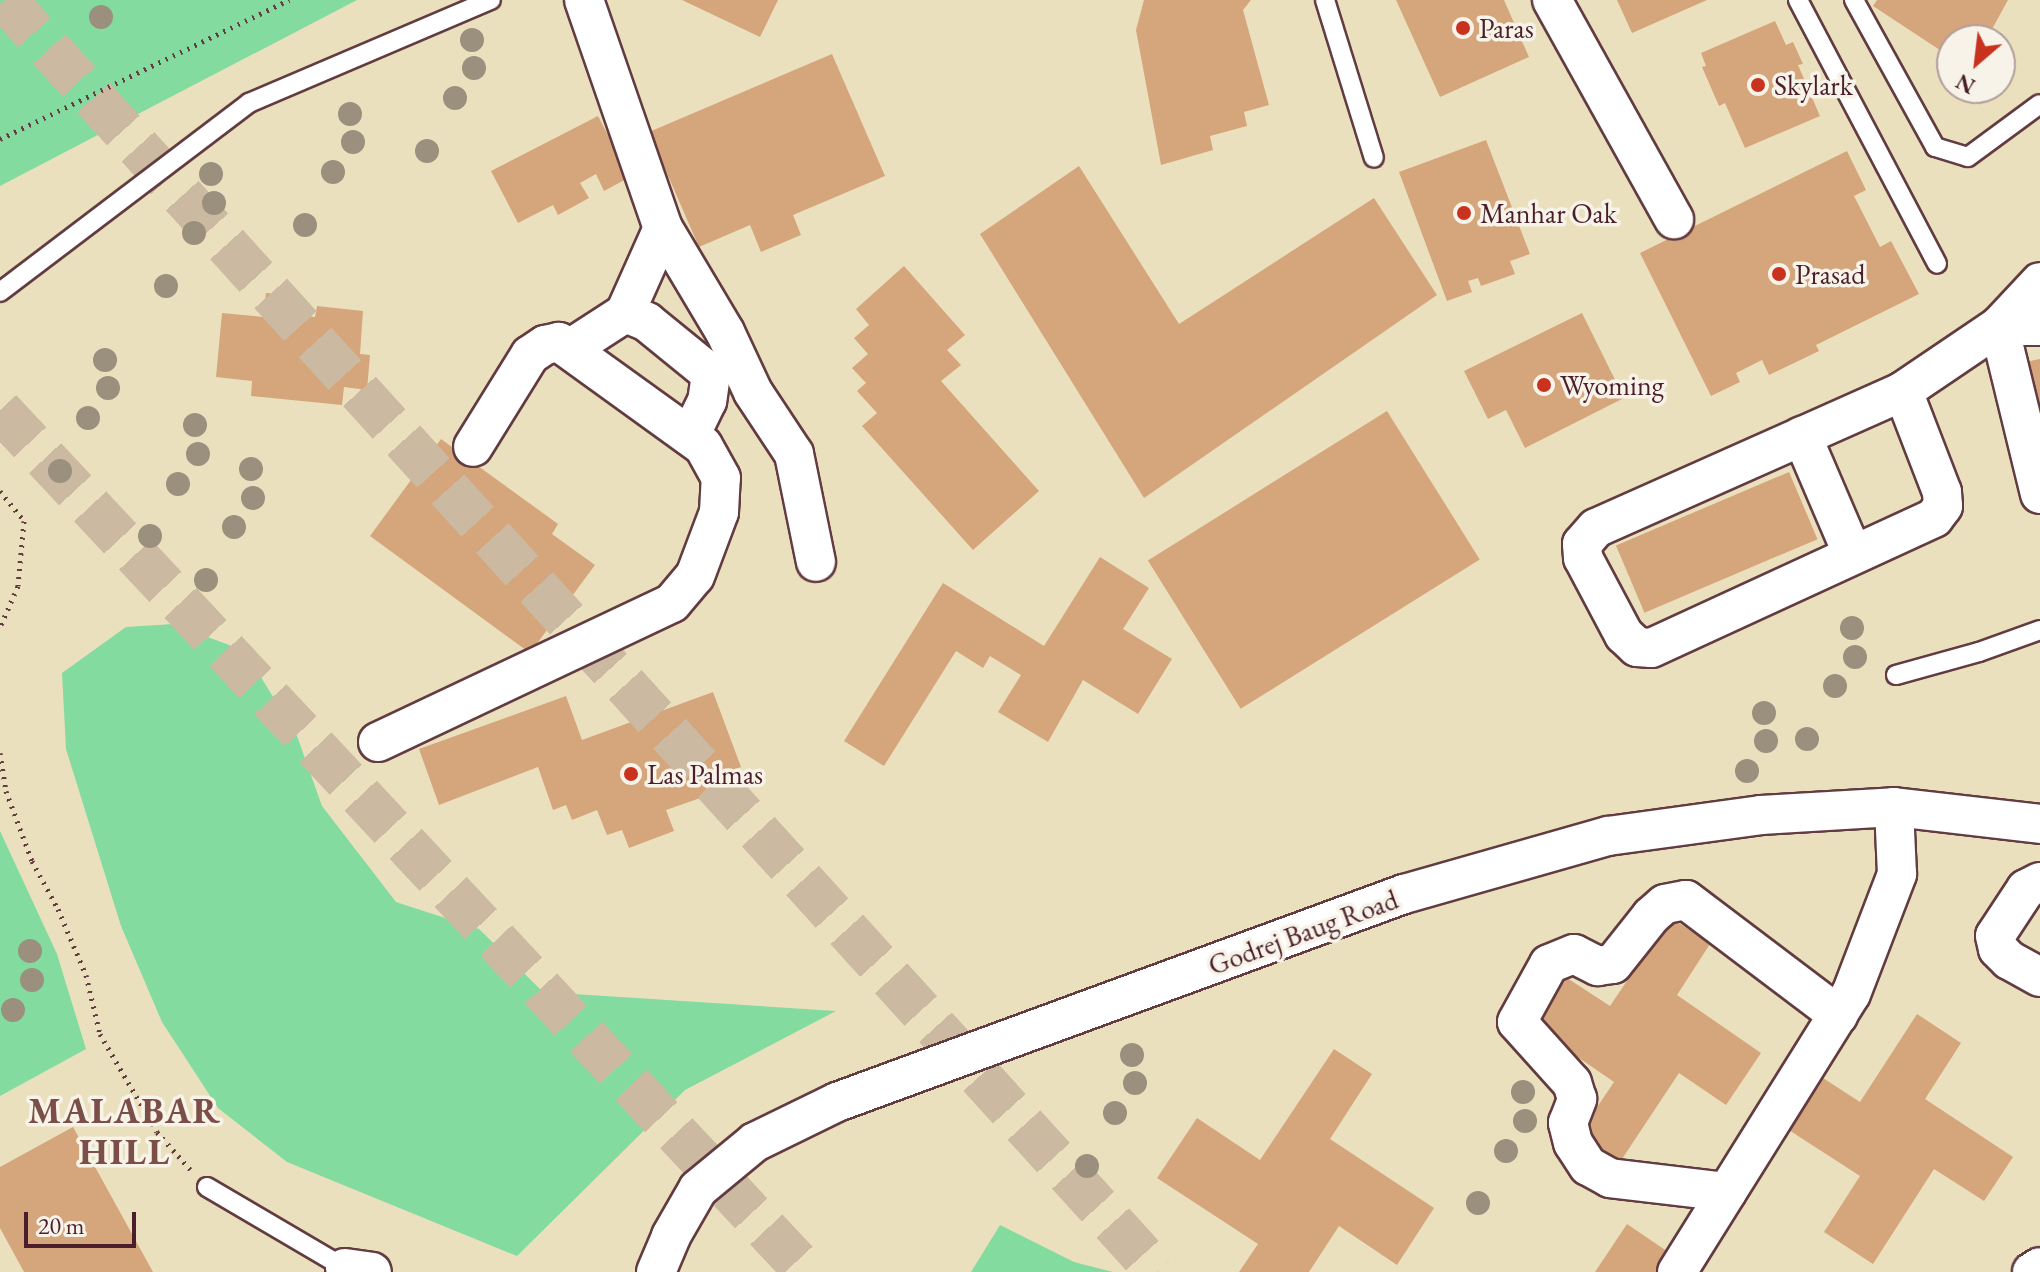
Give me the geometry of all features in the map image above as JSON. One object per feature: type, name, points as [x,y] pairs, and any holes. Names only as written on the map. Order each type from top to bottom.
[{"type":"street","points":[[584,0],[663,228],[725,332],[753,392],[794,454],[816,562]]},
{"type":"street","points":[[1552,0],[1674,219]]},
{"type":"street","points":[[571,348],[625,313],[663,228]]},
{"type":"street","points":[[1903,391],[1942,492],[1943,506],[1934,518],[1651,648],[1637,647],[1624,635],[1583,558],[1582,544],[1596,528],[1903,391],[1999,326],[2040,282]]},
{"type":"street","points":[[625,313],[647,322],[711,374],[707,401],[690,436]]},
{"type":"street","points":[[1999,326],[2040,326]]},
{"type":"street","points":[[1999,326],[2040,494]]},
{"type":"street","points":[[378,742],[672,603],[695,576],[719,512],[721,478],[703,446],[559,342],[545,345],[530,355],[473,447]]},
{"type":"street","points":[[1802,436],[1853,555]]},
{"type":"street","points":[[1677,1272],[1851,994],[1897,874],[1894,807]]},
{"type":"street","name":"Godrej Baug Road","points":[[656,1272],[671,1236],[698,1189],[755,1142],[837,1102],[1404,894],[1608,836],[1761,815],[1894,807],[2040,824]]},
{"type":"street","points":[[2040,882],[2026,889],[1995,936],[1998,949],[2009,960],[2040,977]]},
{"type":"street","points":[[1727,1192],[1610,1178],[1588,1166],[1573,1143],[1568,1123],[1577,1099],[1572,1083],[1517,1022],[1549,964],[1574,954],[1598,966],[1613,964],[1651,916],[1665,904],[1686,900],[1838,1015]]},
{"type":"street","points":[[2032,1272],[2040,1267]]},
{"type":"lane","points":[[0,292],[249,103],[491,0]]},
{"type":"lane","points":[[1325,0],[1374,158]]},
{"type":"lane","points":[[1798,0],[1937,264]]},
{"type":"lane","points":[[1854,0],[1935,147],[1968,157],[2040,104]]},
{"type":"lane","points":[[1896,675],[2040,630]]},
{"type":"lane","points":[[207,1187],[353,1271]]},
{"type":"path","points":[[0,139],[289,0]]},
{"type":"path","points":[[0,491],[24,521],[18,586],[0,627]]},
{"type":"path","points":[[0,753],[6,791],[32,861],[58,909],[86,975],[100,1034],[157,1132],[207,1187]]},
{"type":"green space","points":[[0,0],[357,0],[0,186]]},
{"type":"green space","points":[[173,624],[245,651],[297,736],[322,806],[396,902],[479,929],[543,992],[836,1011],[685,1090],[517,1256],[287,1162],[218,1108],[162,1022],[121,926],[66,749],[62,673],[126,627]]},
{"type":"green space","points":[[0,831],[57,954],[86,1049],[0,1096]]},
{"type":"green space","points":[[1000,1225],[1074,1262],[1113,1272],[971,1272]]},
{"type":"building","points":[[682,0],[778,0],[760,37]]},
{"type":"building","points":[[1144,0],[1251,0],[1243,10],[1269,105],[1244,112],[1247,126],[1210,136],[1213,150],[1161,165],[1136,30]]},
{"type":"building","name":"Paras","points":[[1396,0],[1504,0],[1529,57],[1440,97]]},
{"type":"building","points":[[1617,0],[1707,0],[1632,33]]},
{"type":"building","points":[[1877,0],[2008,0],[1995,24],[1936,24],[1936,47],[1873,6]]},
{"type":"building","name":"Skylark","points":[[1775,21],[1786,45],[1793,42],[1803,64],[1798,65],[1820,116],[1745,148],[1725,103],[1719,106],[1702,67],[1706,66],[1701,53]]},
{"type":"building","points":[[832,54],[885,176],[793,215],[801,235],[761,252],[750,225],[699,247],[649,132]]},
{"type":"building","points":[[598,116],[630,177],[604,191],[596,174],[580,183],[589,198],[558,215],[553,205],[518,223],[491,171]]},
{"type":"building","name":"Manhar Oak","points":[[1486,140],[1530,254],[1510,261],[1515,274],[1481,286],[1478,278],[1468,281],[1472,292],[1447,301],[1399,172]]},
{"type":"building","name":"Prasad","points":[[1847,151],[1866,190],[1854,196],[1880,247],[1891,241],[1919,294],[1816,345],[1819,351],[1769,375],[1762,360],[1736,373],[1740,382],[1711,396],[1640,253]]},
{"type":"building","points":[[1079,166],[1179,324],[1374,198],[1437,295],[1144,498],[980,234]]},
{"type":"building","points":[[904,266],[965,335],[947,350],[961,365],[941,381],[1039,491],[973,550],[862,426],[877,413],[857,391],[866,383],[852,368],[868,354],[854,338],[869,325],[856,309]]},
{"type":"building","points":[[266,293],[297,295],[296,315],[315,317],[317,306],[363,311],[360,354],[370,355],[367,390],[344,387],[342,405],[251,396],[252,381],[216,377],[222,313],[263,317]]},
{"type":"building","name":"Wyoming","points":[[1582,313],[1624,398],[1525,448],[1506,410],[1488,419],[1464,371]]},
{"type":"building","points":[[2040,359],[2040,419],[2025,362]]},
{"type":"building","points":[[1387,411],[1480,559],[1241,709],[1148,560]]},
{"type":"building","points":[[441,439],[558,524],[552,534],[595,565],[530,653],[370,536]]},
{"type":"building","points":[[1789,472],[1818,539],[1644,613],[1616,545]]},
{"type":"building","points":[[1100,557],[1149,588],[1123,629],[1172,659],[1138,714],[1083,680],[1048,742],[998,712],[1021,675],[990,656],[983,668],[956,651],[884,766],[844,741],[943,583],[1044,646]]},
{"type":"building","name":"Las Palmas","points":[[713,692],[741,767],[704,781],[709,795],[666,810],[674,831],[629,848],[622,830],[607,835],[597,810],[572,820],[566,805],[553,810],[538,767],[439,805],[419,749],[566,696],[582,740]]},
{"type":"building","points":[[1670,917],[1710,944],[1677,995],[1761,1053],[1726,1105],[1679,1073],[1620,1162],[1579,1134],[1614,1082],[1531,1025],[1564,976],[1610,1006]]},
{"type":"building","points":[[1917,1014],[1961,1043],[1925,1099],[2013,1157],[1984,1201],[1934,1169],[1873,1264],[1824,1232],[1860,1176],[1775,1121],[1809,1069],[1860,1102]]},
{"type":"building","points":[[1334,1049],[1372,1074],[1330,1139],[1434,1208],[1397,1265],[1339,1226],[1309,1272],[1239,1272],[1258,1244],[1157,1178],[1197,1118],[1260,1160]]},
{"type":"building","points":[[73,1127],[153,1272],[24,1272],[0,1228],[0,1167]]},
{"type":"building","points":[[1627,1224],[1677,1258],[1667,1272],[1595,1272]]},
{"type":"tunnel","points":[[5,0],[1157,1272]]},
{"type":"tunnel","points":[[0,410],[806,1272]]},
{"type":"place","name":"Paras","points":[[1463,28]]},
{"type":"place","name":"Skylark","points":[[1758,85]]},
{"type":"place","name":"Manhar Oak","points":[[1464,213]]},
{"type":"place","name":"Prasad","points":[[1779,274]]},
{"type":"place","name":"Wyoming","points":[[1544,385]]},
{"type":"place","name":"Las Palmas","points":[[631,774]]},
{"type":"district","name":"MALABAR HILL","points":[[125,1130]]}]
